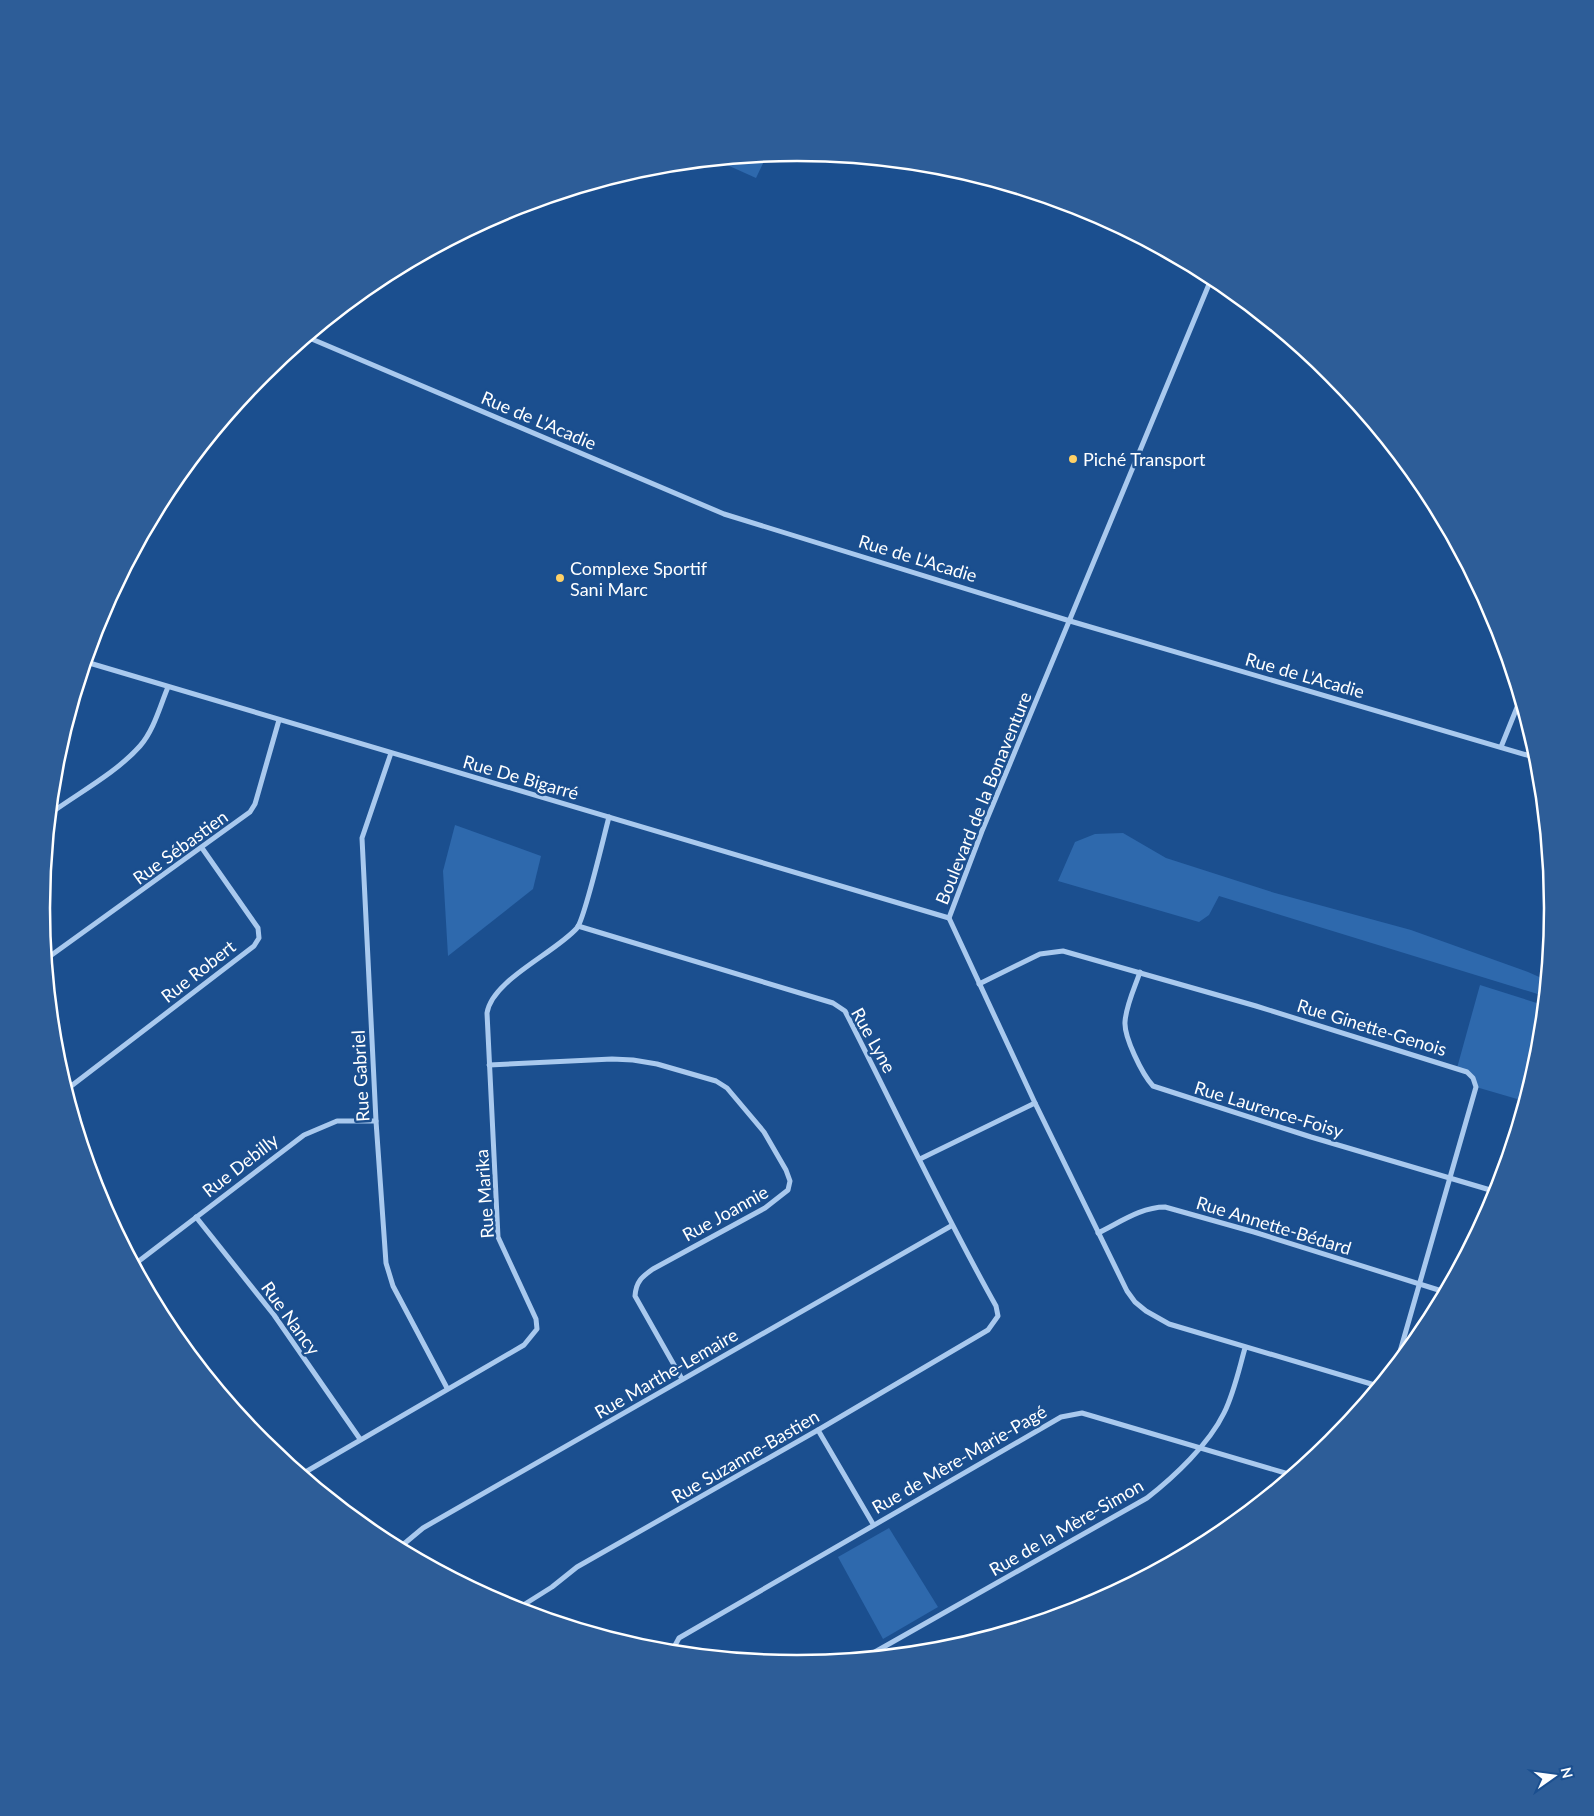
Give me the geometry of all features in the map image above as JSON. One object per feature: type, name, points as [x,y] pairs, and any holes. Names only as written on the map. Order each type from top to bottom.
[{"type":"street","name":"Boulevard de la Bonaventure","points":[[1209,285],[982,831],[949,918],[1035,1103],[1127,1291],[1135,1302],[1146,1311],[1169,1324],[1373,1384]]},
{"type":"street","name":"Rue de L'Acadie","points":[[312,339],[724,514],[1070,621],[1528,755]]},
{"type":"street","name":"Rue De Bigarré","points":[[92,664],[949,918]]},
{"type":"street","points":[[56,809],[124,761],[141,745],[148,735],[168,687]]},
{"type":"street","points":[[1500,747],[1517,708]]},
{"type":"street","name":"Rue Sébastien","points":[[52,955],[250,812],[255,804],[279,720]]},
{"type":"street","name":"Rue Gabriel","points":[[391,753],[362,838],[376,1121],[388,1272],[393,1286],[447,1388]]},
{"type":"street","points":[[578,926],[609,818]]},
{"type":"street","name":"Rue Robert","points":[[71,1086],[254,946],[258,938],[258,928],[202,848]]},
{"type":"street","name":"Rue Marika","points":[[306,1472],[360,1438],[524,1345],[537,1330],[536,1319],[498,1236],[487,1013],[492,997],[578,926]]},
{"type":"street","name":"Rue Lyne","points":[[578,926],[833,1003],[844,1011],[920,1159],[951,1226],[996,1306],[998,1316],[988,1330]]},
{"type":"street","name":"Rue Ginette-Genois","points":[[979,984],[1025,961],[1051,951],[1063,950],[1467,1072],[1473,1078],[1476,1087],[1401,1347]]},
{"type":"street","name":"Rue Laurence-Foisy","points":[[1140,972],[1125,1020],[1125,1032],[1147,1079],[1153,1086],[1310,1137],[1489,1190]]},
{"type":"street","name":"Rue Joannie","points":[[489,1065],[612,1059],[657,1064],[716,1081],[727,1088],[764,1132],[786,1170],[790,1181],[788,1190],[765,1208],[653,1269],[639,1280],[636,1287],[635,1296],[682,1379]]},
{"type":"street","points":[[920,1159],[1035,1103]]},
{"type":"street","name":"Rue Debilly","points":[[139,1260],[293,1142],[314,1129],[337,1121],[376,1121]]},
{"type":"street","name":"Rue Annette-Bédard","points":[[1098,1233],[1139,1212],[1154,1207],[1165,1207],[1254,1232],[1439,1290]]},
{"type":"street","name":"Rue Nancy","points":[[196,1217],[274,1315],[360,1438]]},
{"type":"street","name":"Rue Marthe-Lemaire","points":[[404,1543],[422,1528],[951,1226]]},
{"type":"street","name":"Rue Suzanne-Bastien","points":[[526,1603],[552,1587],[577,1567],[818,1430],[988,1330]]},
{"type":"street","name":"Rue de la Mère-Simon","points":[[878,1650],[1147,1498],[1176,1474],[1223,1415],[1245,1348]]},
{"type":"street","name":"Rue de Mère-Marie-Pagé","points":[[675,1645],[679,1638],[873,1524],[1061,1417],[1070,1414],[1082,1413],[1286,1473]]},
{"type":"street","points":[[818,1430],[873,1524]]},
{"type":"shaded area","points":[[763,162],[756,178],[727,165]]},
{"type":"shaded area","points":[[455,825],[541,856],[533,889],[448,956],[443,871]]},
{"type":"shaded area","points":[[1123,833],[1166,858],[1275,893],[1411,930],[1528,972],[1540,977],[1539,994],[1219,896],[1209,915],[1199,922],[1058,881],[1075,842],[1095,834]]},
{"type":"shaded area","points":[[1480,985],[1538,1003],[1530,1054],[1519,1100],[1476,1087],[1473,1078],[1457,1068]]},
{"type":"shaded area","points":[[889,1528],[938,1607],[883,1639],[838,1557]]},
{"type":"place","name":"Piché Transport","points":[[1073,459]]},
{"type":"place","name":"Complexe Sportif Sani Marc","points":[[560,578]]}]
